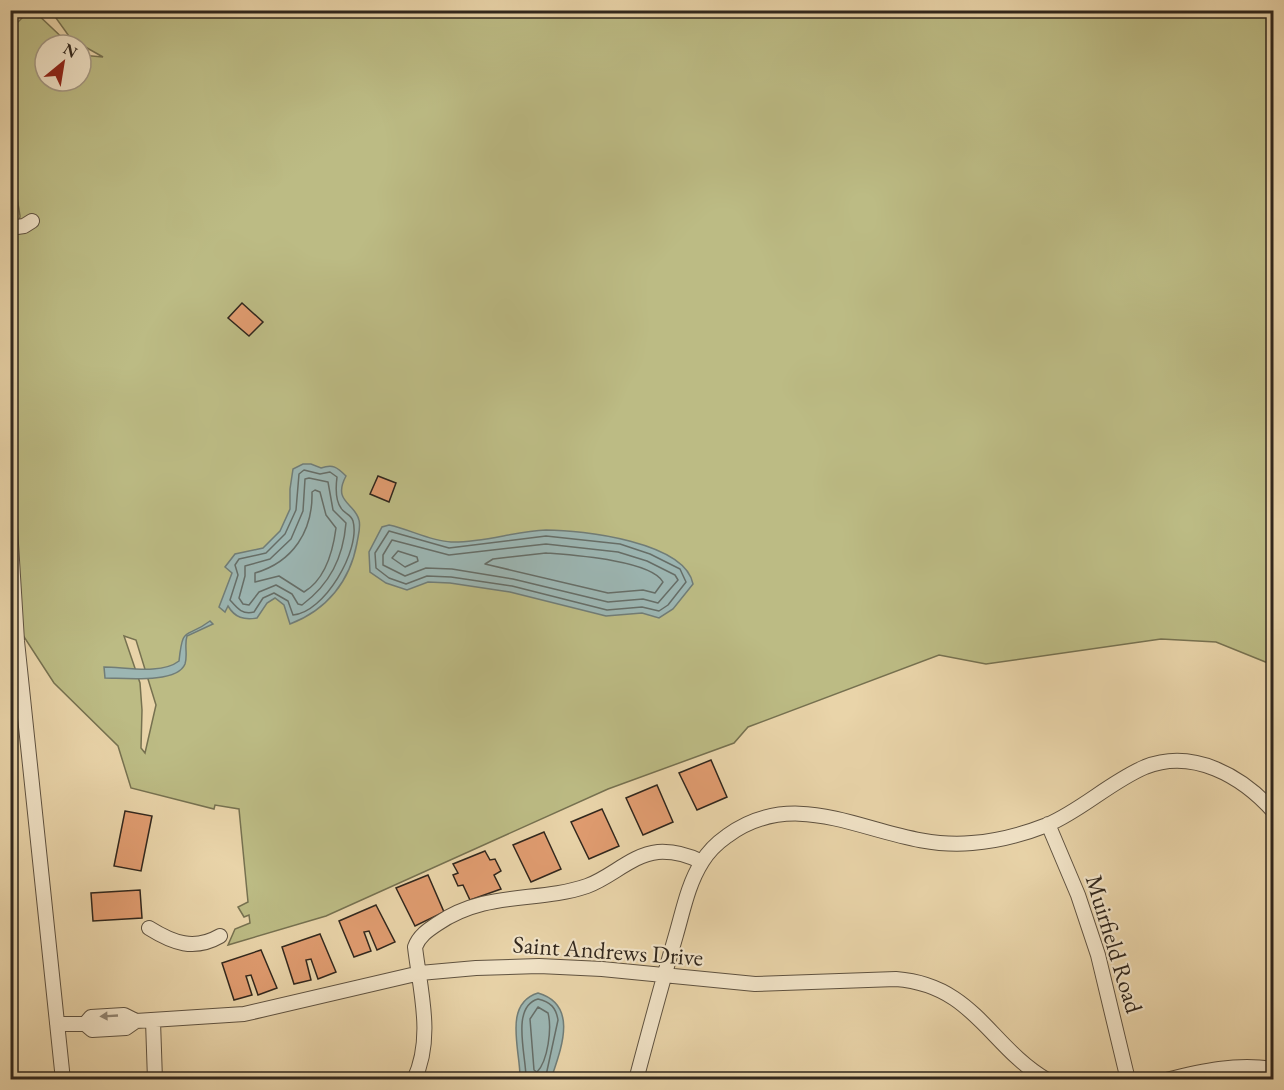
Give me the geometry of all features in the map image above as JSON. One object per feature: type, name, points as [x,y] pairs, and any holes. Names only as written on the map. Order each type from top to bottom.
[{"type":"street","points":[[10,228],[24,226],[32,221]]},
{"type":"street","points":[[10,528],[12,587],[63,1080]]},
{"type":"street","points":[[636,1080],[688,894],[702,862],[713,849],[740,828],[770,815],[788,813],[823,815],[896,837],[934,843],[993,840],[1048,824],[1146,767],[1181,761],[1205,765],[1228,774],[1247,787],[1274,812]]},
{"type":"street","name":"Muirfield Road","points":[[1048,824],[1078,895],[1098,955],[1128,1080]]},
{"type":"street","points":[[414,1080],[419,1069],[424,1034],[420,973],[415,947],[422,936],[442,921],[481,904],[586,886],[650,854],[672,852],[702,862]]},
{"type":"street","points":[[148,928],[165,939],[194,945],[220,936]]},
{"type":"street","name":"Saint Andrews Drive","points":[[57,1024],[84,1024],[91,1017],[124,1015],[136,1021],[153,1021],[244,1014],[420,973],[539,966],[754,984],[916,981],[938,987],[954,997],[1026,1064],[1047,1080]]},
{"type":"street","points":[[153,1021],[155,1080]]},
{"type":"street","points":[[1166,1080],[1206,1070],[1231,1067],[1274,1069]]},
{"type":"shaded area","points":[[29,11],[34,11],[57,33],[33,33],[33,93],[93,93],[93,56],[103,57],[93,51],[93,33],[67,33],[51,11],[1273,11],[1273,665],[1216,642],[1161,639],[986,664],[939,655],[748,727],[734,743],[608,789],[326,916],[228,945],[235,929],[250,923],[249,915],[244,917],[238,907],[248,902],[239,809],[215,805],[214,809],[131,788],[118,746],[54,683],[15,623],[10,592],[10,306],[17,377],[13,259],[20,216],[11,160],[10,30]],"holes":[[[124,636],[136,640],[156,705],[145,753],[141,748],[140,683]]]},
{"type":"water","points":[[303,464],[321,468],[335,467],[346,476],[342,485],[343,497],[357,514],[360,526],[349,570],[326,602],[315,611],[290,624],[284,605],[275,598],[267,603],[257,618],[240,617],[228,606],[225,612],[219,607],[232,573],[225,567],[235,554],[263,548],[280,531],[290,509],[293,469]]},
{"type":"water","points":[[389,525],[451,542],[475,541],[546,530],[607,536],[653,548],[672,558],[686,570],[693,584],[673,609],[659,618],[642,613],[606,616],[510,592],[450,583],[428,582],[407,590],[386,583],[370,572],[369,552],[382,527]]},
{"type":"water","points":[[210,621],[213,624],[187,636],[185,664],[172,675],[136,679],[105,678],[104,667],[153,669],[163,668],[179,661],[184,637]]},
{"type":"water","points":[[538,993],[551,999],[559,1007],[564,1029],[562,1042],[551,1079],[520,1079],[517,1018],[520,1007],[527,999]]},
{"type":"building","points":[[242,303],[263,322],[249,336],[228,318]]},
{"type":"building","points":[[378,476],[396,483],[389,502],[370,494]]},
{"type":"building","points":[[711,760],[727,797],[697,810],[679,773]]},
{"type":"building","points":[[657,785],[673,822],[643,835],[626,798]]},
{"type":"building","points":[[602,809],[619,846],[589,859],[571,822]]},
{"type":"building","points":[[125,811],[152,816],[141,871],[114,866]]},
{"type":"building","points":[[544,832],[561,869],[531,882],[513,845]]},
{"type":"building","points":[[485,851],[490,860],[495,859],[501,871],[494,875],[501,889],[470,900],[463,885],[458,886],[453,875],[458,873],[453,864]]},
{"type":"building","points":[[428,875],[444,912],[415,926],[396,888]]},
{"type":"building","points":[[140,890],[142,918],[93,921],[91,893]]},
{"type":"building","points":[[376,905],[395,942],[377,950],[369,931],[364,932],[371,951],[354,957],[339,921]]},
{"type":"building","points":[[320,934],[336,972],[318,979],[311,959],[306,960],[311,980],[294,984],[282,947]]},
{"type":"building","points":[[261,950],[277,988],[258,995],[251,975],[246,976],[252,995],[234,1000],[222,963]]}]
